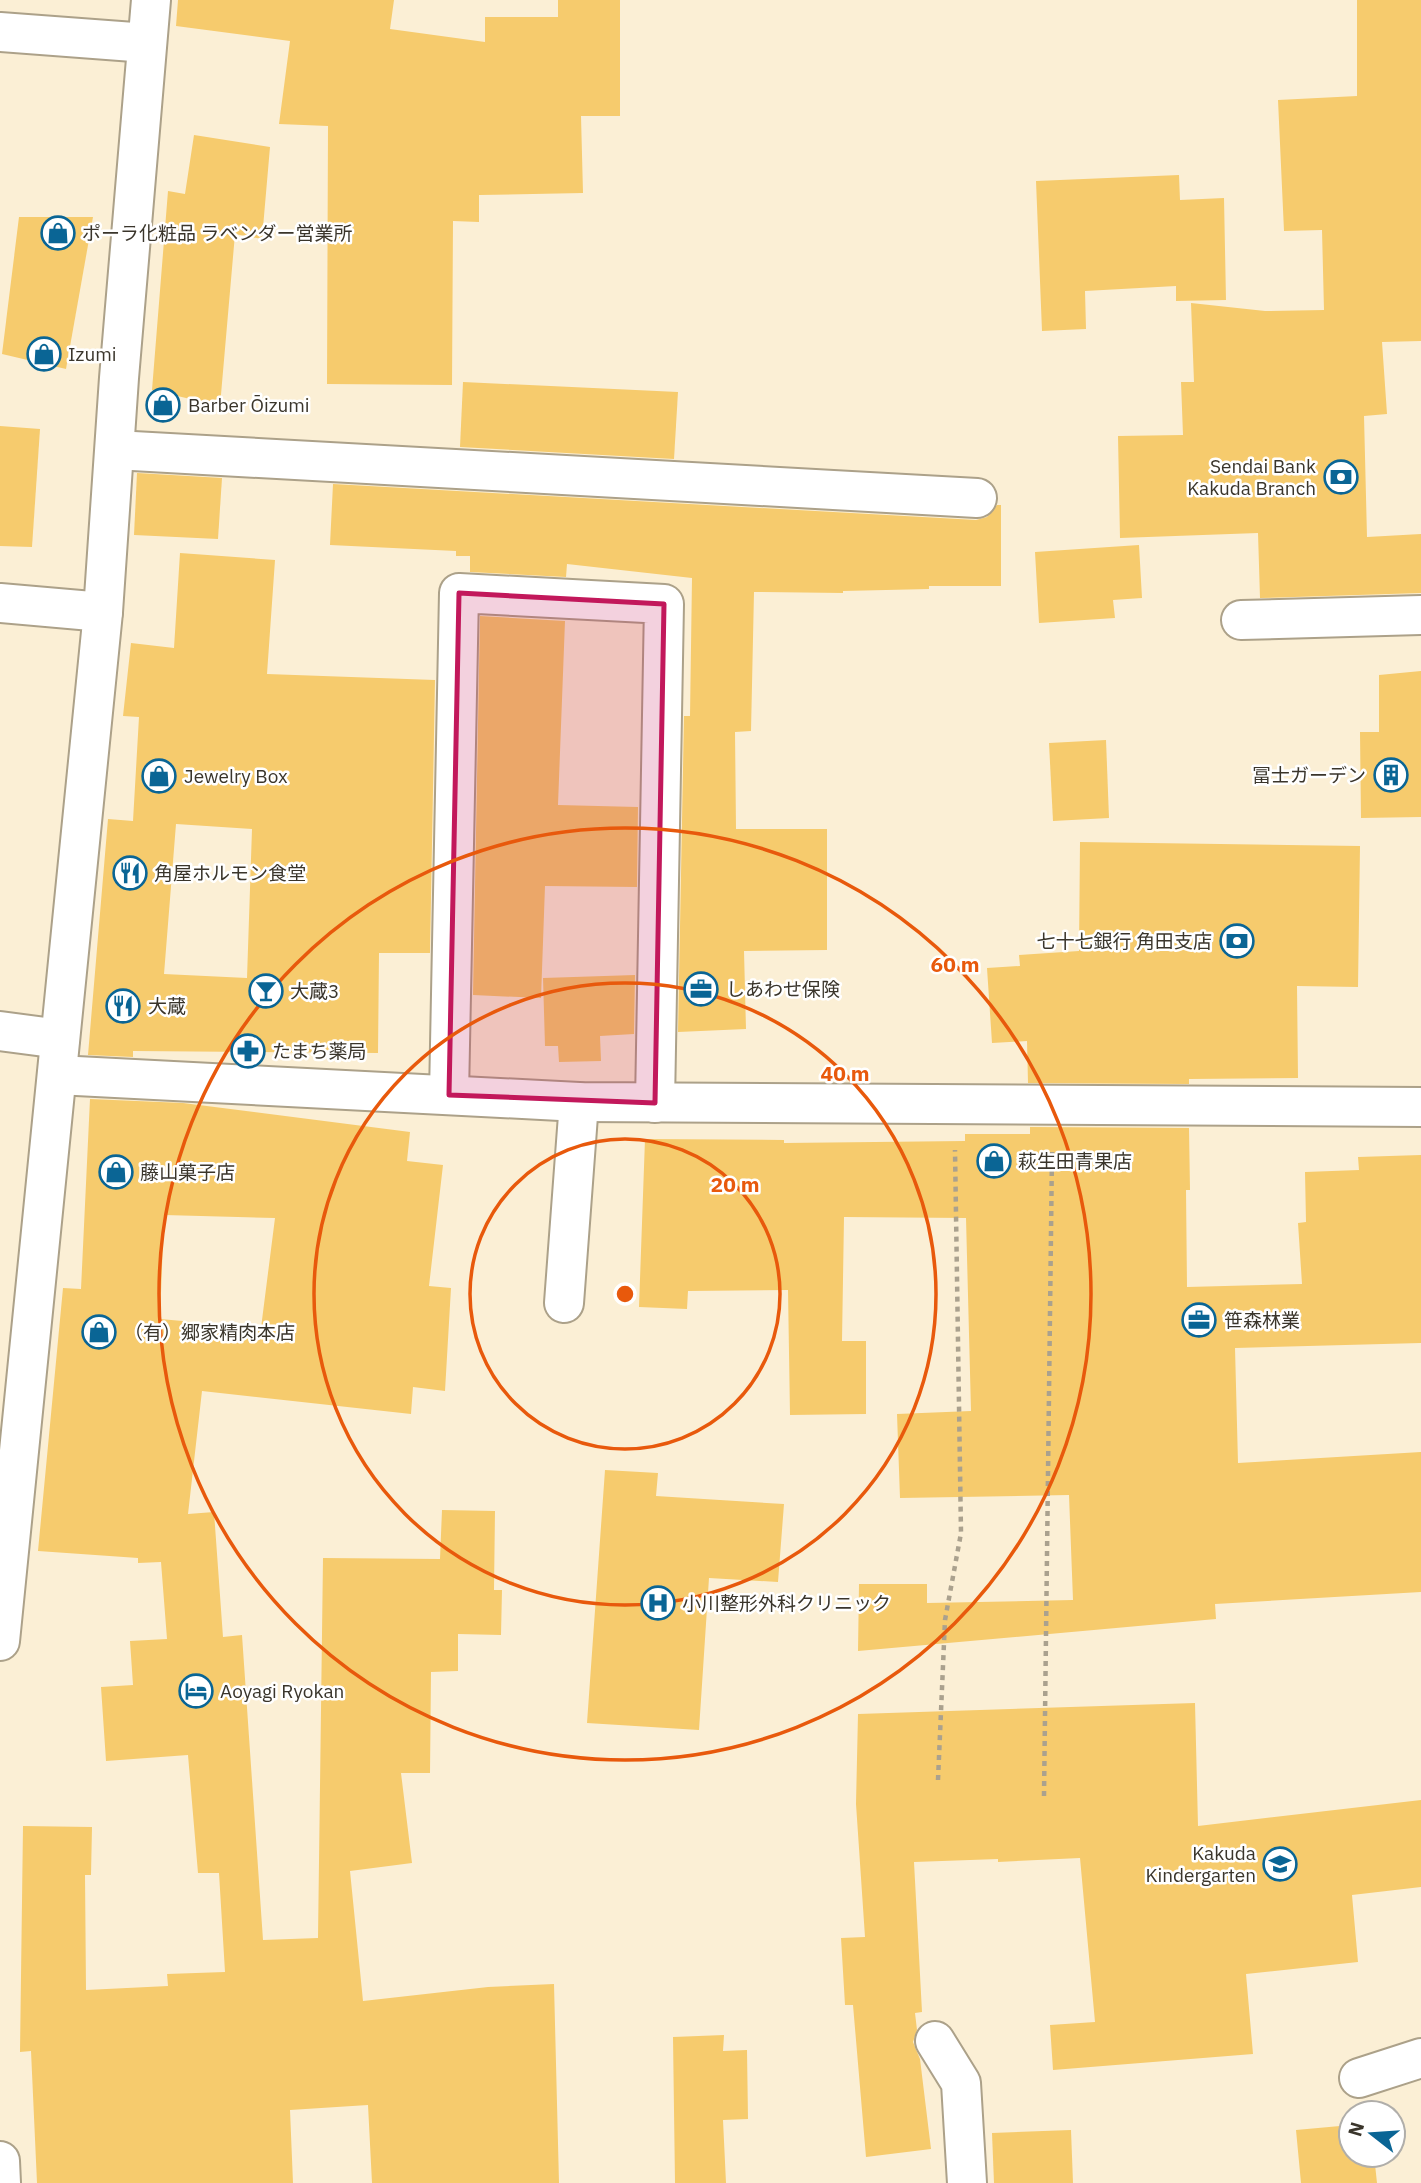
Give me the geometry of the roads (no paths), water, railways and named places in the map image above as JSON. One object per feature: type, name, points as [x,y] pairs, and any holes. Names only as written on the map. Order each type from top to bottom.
[{"type":"street","points":[[0,1641],[103,612],[152,0]]},
{"type":"street","points":[[0,32],[147,43]]},
{"type":"street","points":[[115,450],[977,498]]},
{"type":"street","points":[[449,1095],[459,593],[664,604],[655,1103]]},
{"type":"street","points":[[0,603],[103,612]]},
{"type":"street","points":[[1241,620],[1421,615]]},
{"type":"street","points":[[0,1031],[59,1057],[449,1095],[579,1102],[1421,1107]]},
{"type":"street","points":[[564,1303],[579,1102]]},
{"type":"street","points":[[935,2041],[961,2083],[967,2183]]},
{"type":"street","points":[[1359,2078],[1421,2058]]},
{"type":"street","points":[[0,2161],[1,2183]]},
{"type":"place","name":"ポーラ化粧品 ラベンダー営業所","points":[[58,233]]},
{"type":"place","name":"Izumi","points":[[44,354]]},
{"type":"place","name":"Barber Ōizumi","points":[[163,405]]},
{"type":"place","name":"Sendai Bank Kakuda Branch","points":[[1341,477]]},
{"type":"place","name":"冨士ガーデン","points":[[1391,775]]},
{"type":"place","name":"Jewelry Box","points":[[159,776]]},
{"type":"place","name":"角屋ホルモン食堂","points":[[130,873]]},
{"type":"place","name":"七十七銀行 角田支店","points":[[1237,941]]},
{"type":"place","name":"しあわせ保険","points":[[701,989]]},
{"type":"place","name":"大蔵3","points":[[266,991]]},
{"type":"place","name":"大蔵","points":[[123,1006]]},
{"type":"place","name":"たまち薬局","points":[[248,1051]]},
{"type":"place","name":"萩生田青果店","points":[[994,1161]]},
{"type":"place","name":"藤山菓子店","points":[[116,1172]]},
{"type":"place","name":"笹森林業","points":[[1199,1320]]},
{"type":"place","name":"（有）郷家精肉本店","points":[[99,1332]]},
{"type":"place","name":"小川整形外科クリニック","points":[[658,1603]]},
{"type":"place","name":"Aoyagi Ryokan","points":[[196,1691]]},
{"type":"place","name":"Kakuda Kindergarten","points":[[1280,1864]]}]
